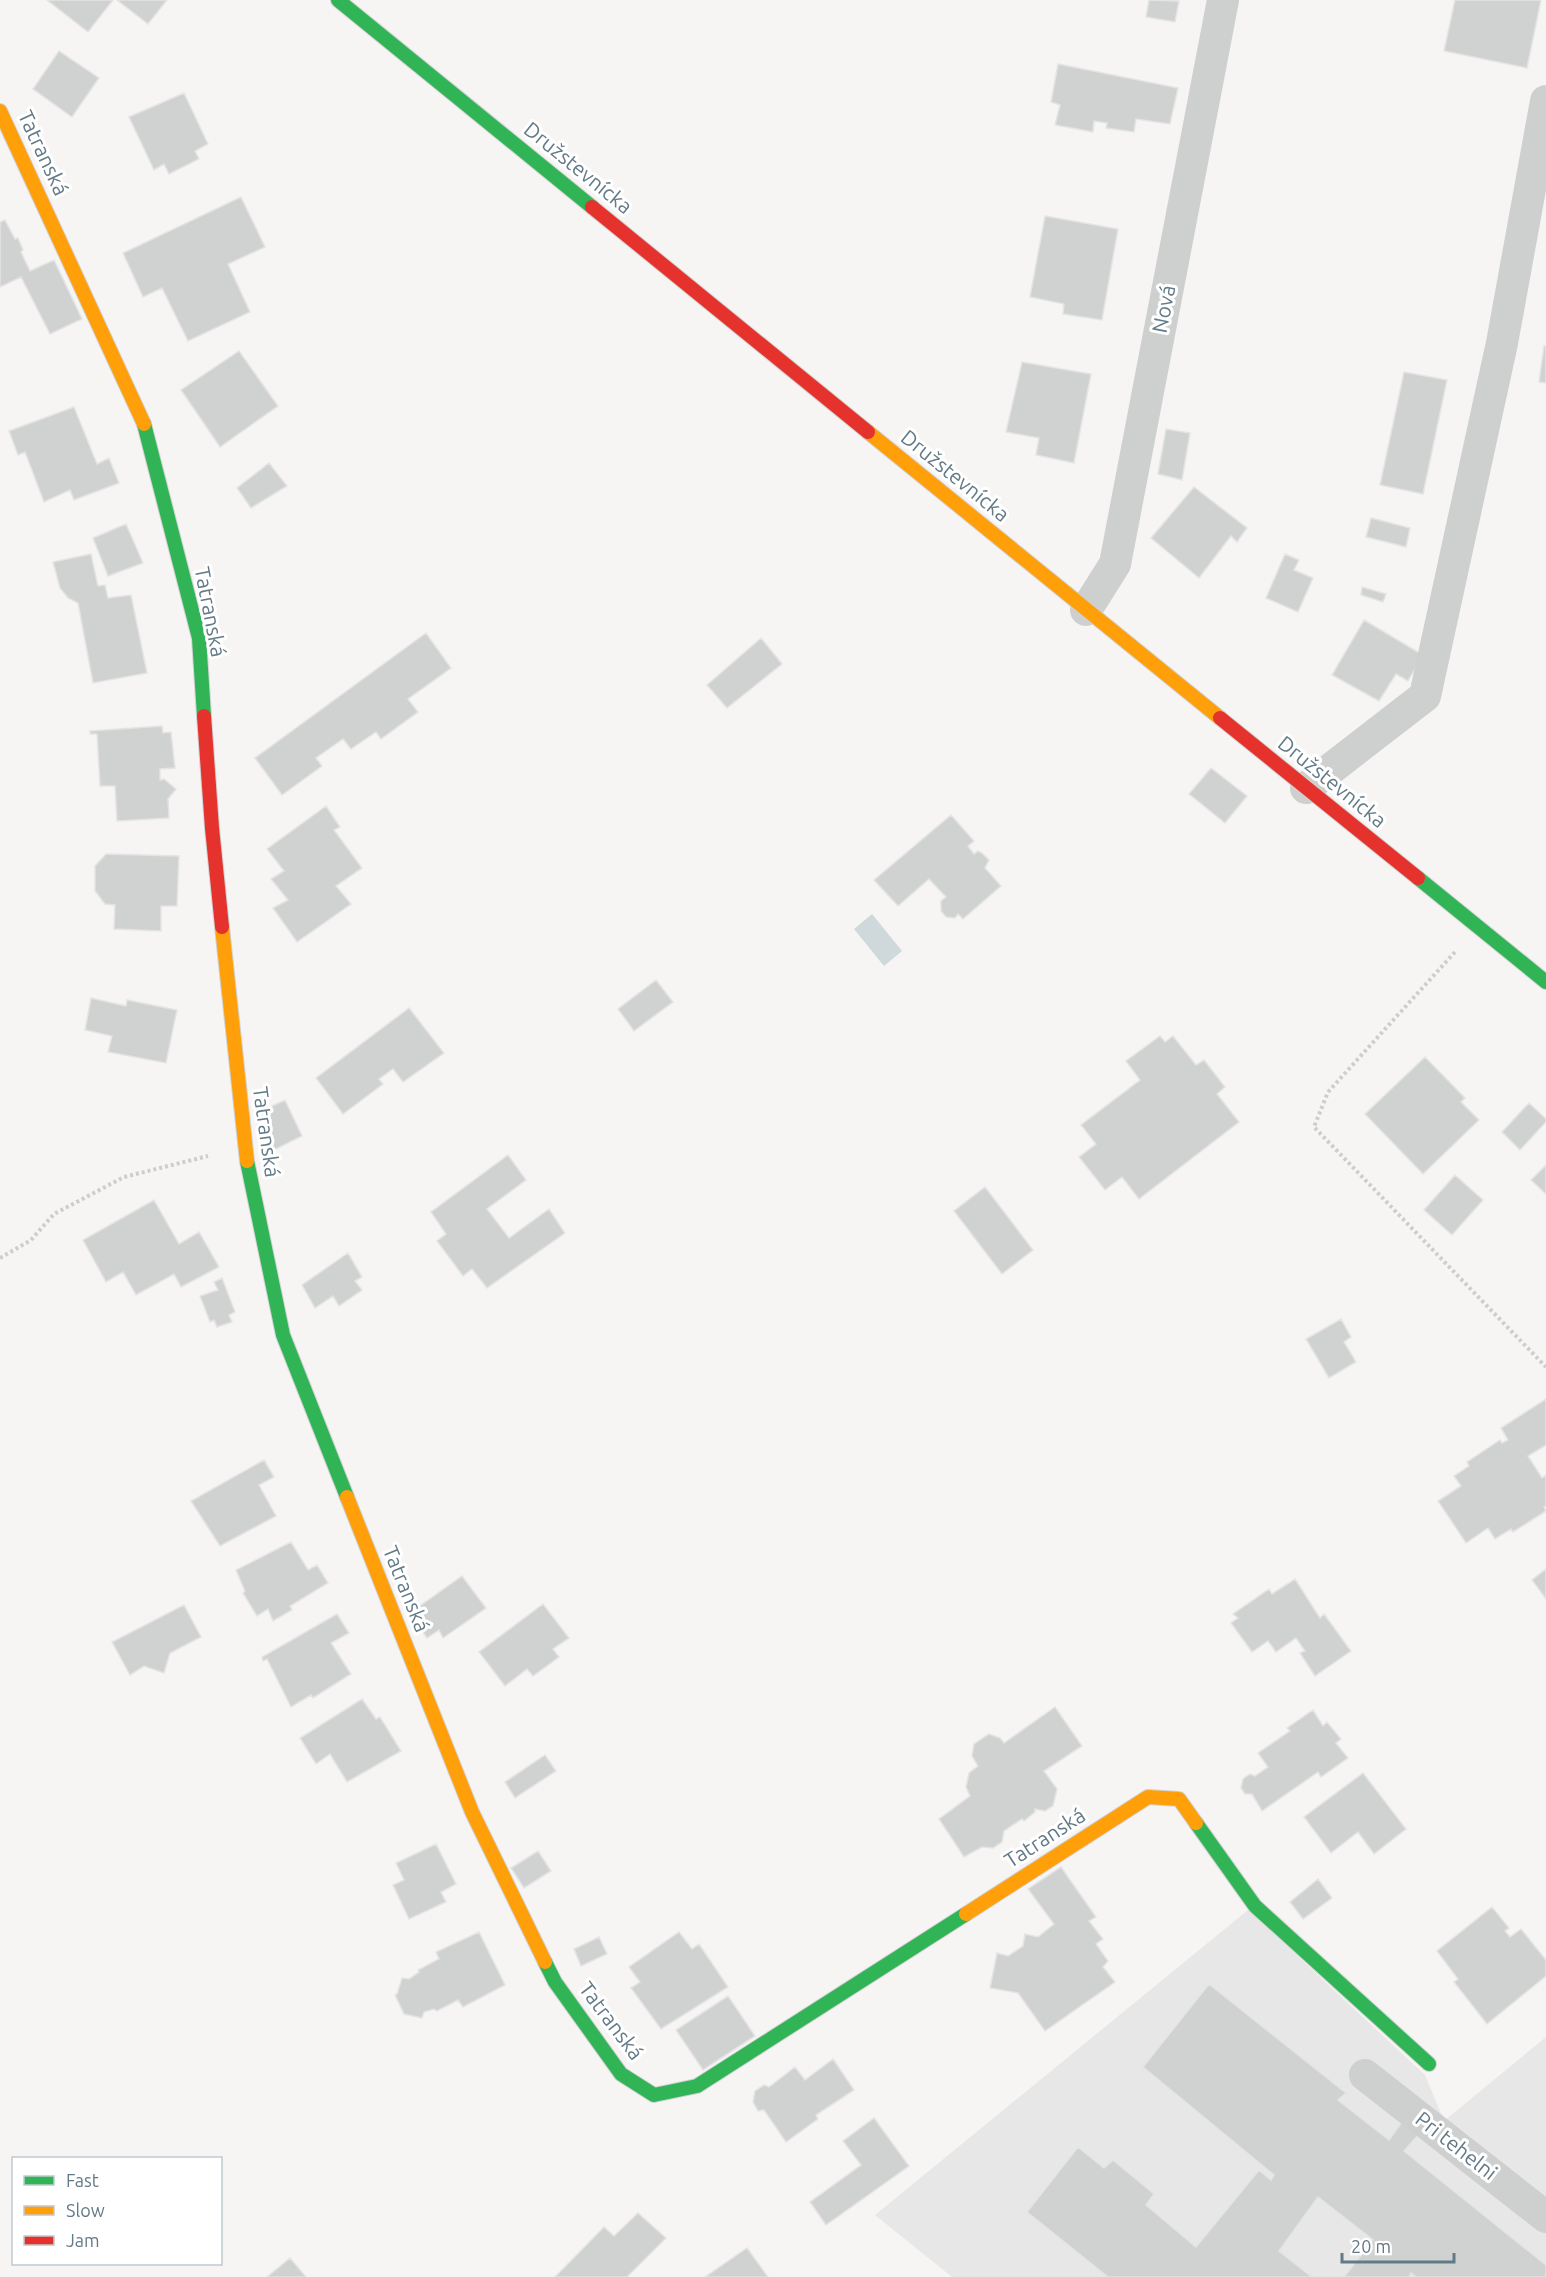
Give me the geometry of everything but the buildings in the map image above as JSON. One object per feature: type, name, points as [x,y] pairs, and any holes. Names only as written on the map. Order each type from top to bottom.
[{"type":"street","name":"Družstevnícka","points":[[338,0],[1546,982]]},
{"type":"street","name":"Nová","points":[[1086,610],[1115,564],[1224,0]]},
{"type":"street","points":[[1306,788],[1425,696],[1502,344],[1546,101]]},
{"type":"street","name":"Tatranská","points":[[0,111],[142,418],[199,638],[213,840],[244,1148],[283,1335],[472,1812],[555,1982],[621,2074],[654,2095],[697,2086],[1148,1797],[1179,1799],[1255,1906],[1429,2064]]},
{"type":"street","name":"Pri tehelni","points":[[1365,2075],[1546,2217]]},
{"type":"path","points":[[1477,927],[1328,1092],[1314,1127],[1546,1367]]},
{"type":"path","points":[[0,1257],[31,1240],[54,1214],[124,1177],[244,1148]]},
{"type":"shaded area","points":[[872,914],[902,951],[884,966],[854,929]]},
{"type":"shaded area","points":[[1248,1910],[1425,2075],[1444,2121],[1546,2037],[1546,2277],[952,2277],[875,2215]]},
{"type":"traffic: fast","points":[[338,0],[592,207]]},
{"type":"traffic: fast","points":[[144,424],[199,638],[204,716]]},
{"type":"traffic: fast","points":[[1418,878],[1546,982]]},
{"type":"traffic: fast","points":[[247,1161],[283,1335],[347,1497]]},
{"type":"traffic: fast","points":[[1196,1823],[1255,1906],[1429,2064]]},
{"type":"traffic: fast","points":[[545,1962],[555,1982],[621,2074],[654,2095],[697,2086],[966,1914]]},
{"type":"traffic: slow","points":[[0,111],[144,424]]},
{"type":"traffic: slow","points":[[868,432],[1220,718]]},
{"type":"traffic: slow","points":[[222,927],[247,1161]]},
{"type":"traffic: slow","points":[[347,1497],[472,1812],[545,1962]]},
{"type":"traffic: slow","points":[[966,1914],[1148,1797],[1179,1799],[1196,1823]]},
{"type":"traffic: jam","points":[[592,207],[868,432]]},
{"type":"traffic: jam","points":[[204,716],[222,927]]},
{"type":"traffic: jam","points":[[1220,718],[1418,878]]}]
